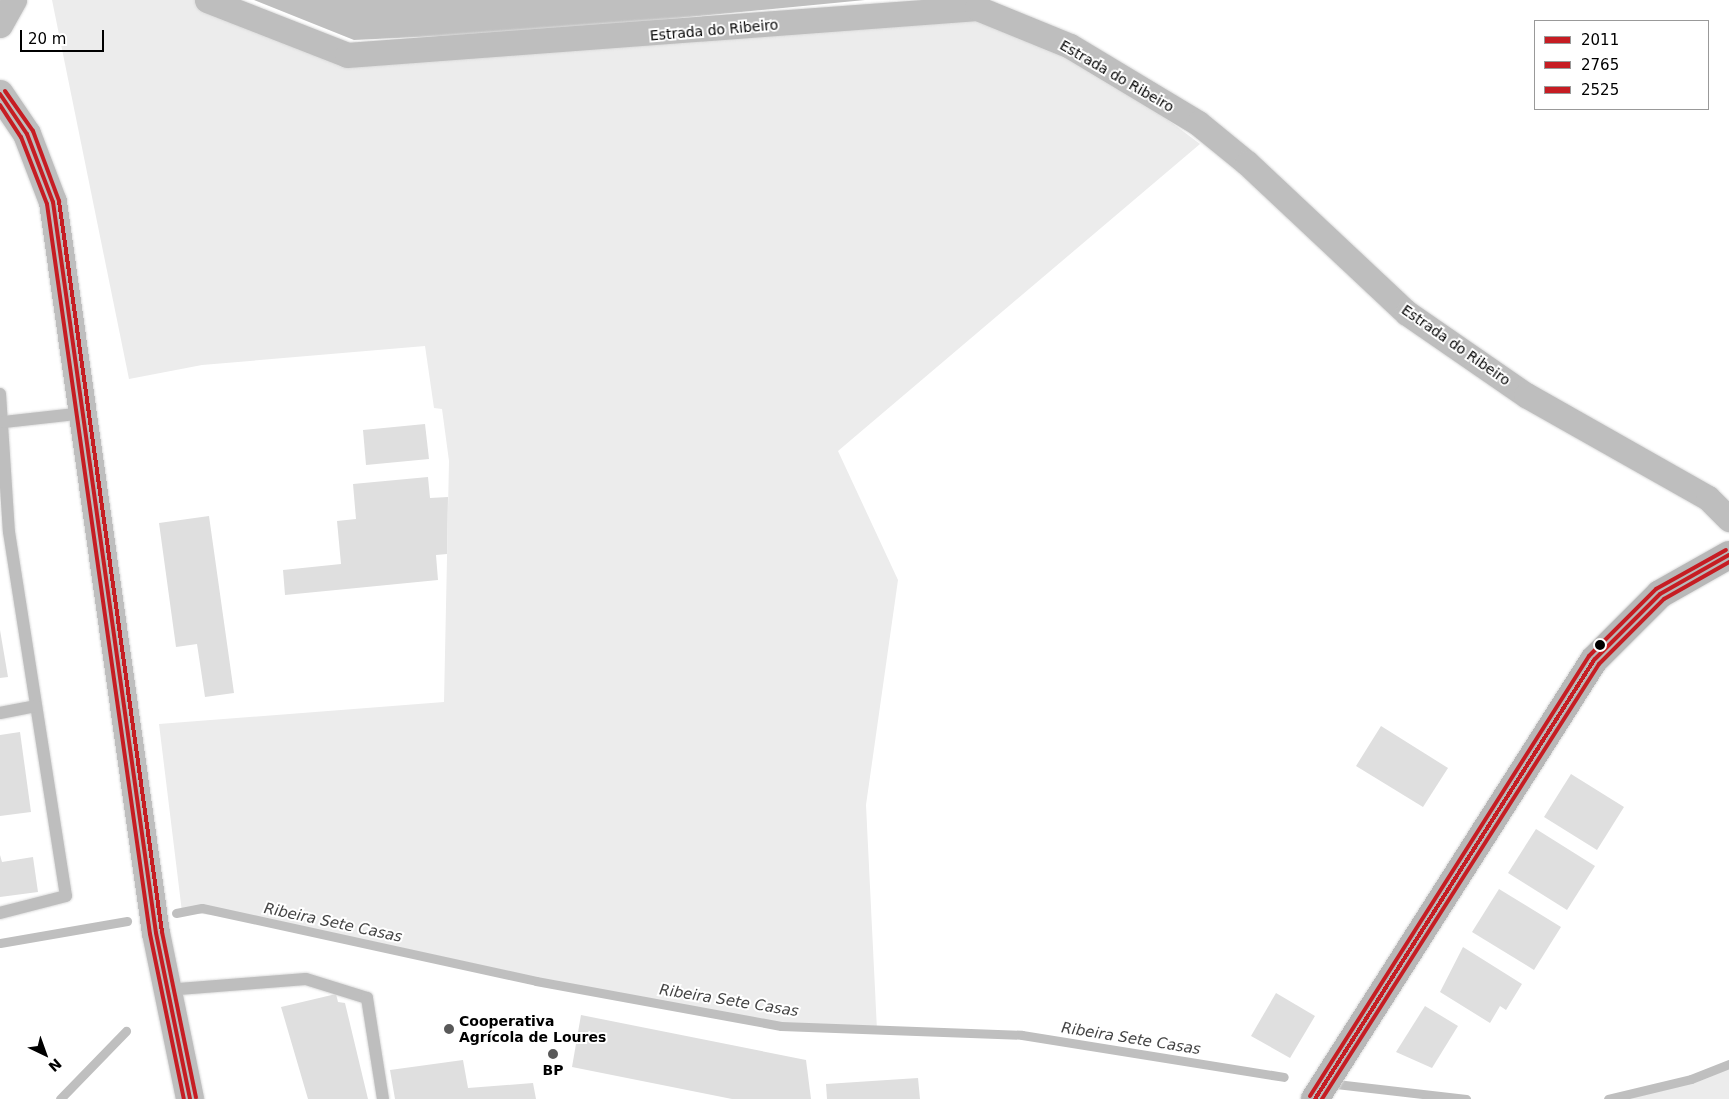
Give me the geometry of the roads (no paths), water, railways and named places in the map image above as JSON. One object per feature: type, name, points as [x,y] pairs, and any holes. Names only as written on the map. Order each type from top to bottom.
[{"type":"main road","points":[[0,94],[27,134],[53,202],[166,990],[190,1099]]},
{"type":"main road","points":[[1315,1099],[1594,660],[1660,594],[1729,555]]},
{"type":"street","points":[[0,25],[14,0]]},
{"type":"street","name":"Estrada do Ribeiro","points":[[207,0],[347,55],[977,8],[1070,46],[1198,123],[1247,162],[1407,313],[1526,395],[1708,498],[1729,519]]},
{"type":"lane","points":[[0,394],[4,422],[9,532],[66,896],[0,913]]},
{"type":"lane","points":[[4,422],[84,413]]},
{"type":"lane","points":[[0,713],[35,706]]},
{"type":"lane","points":[[166,990],[306,979],[367,998],[383,1099]]},
{"type":"waterway","name":"Ribeira Sete Casas","points":[[176,913],[202,908],[536,981],[781,1026],[1022,1035],[1284,1077]]},
{"type":"waterway","points":[[0,943],[127,921]]},
{"type":"waterway","points":[[60,1099],[126,1031]]},
{"type":"waterway","name":"Ribeira Sete Casas","points":[[1608,1099],[1691,1079],[1729,1064]]},
{"type":"waterway","name":"Ribeira Sete Casas","points":[[1336,1084],[1466,1099]]},
{"type":"place","name":"Cooperativa Agrícola de Loures","points":[[449,1029]]},
{"type":"place","name":"BP","points":[[553,1054]]}]
